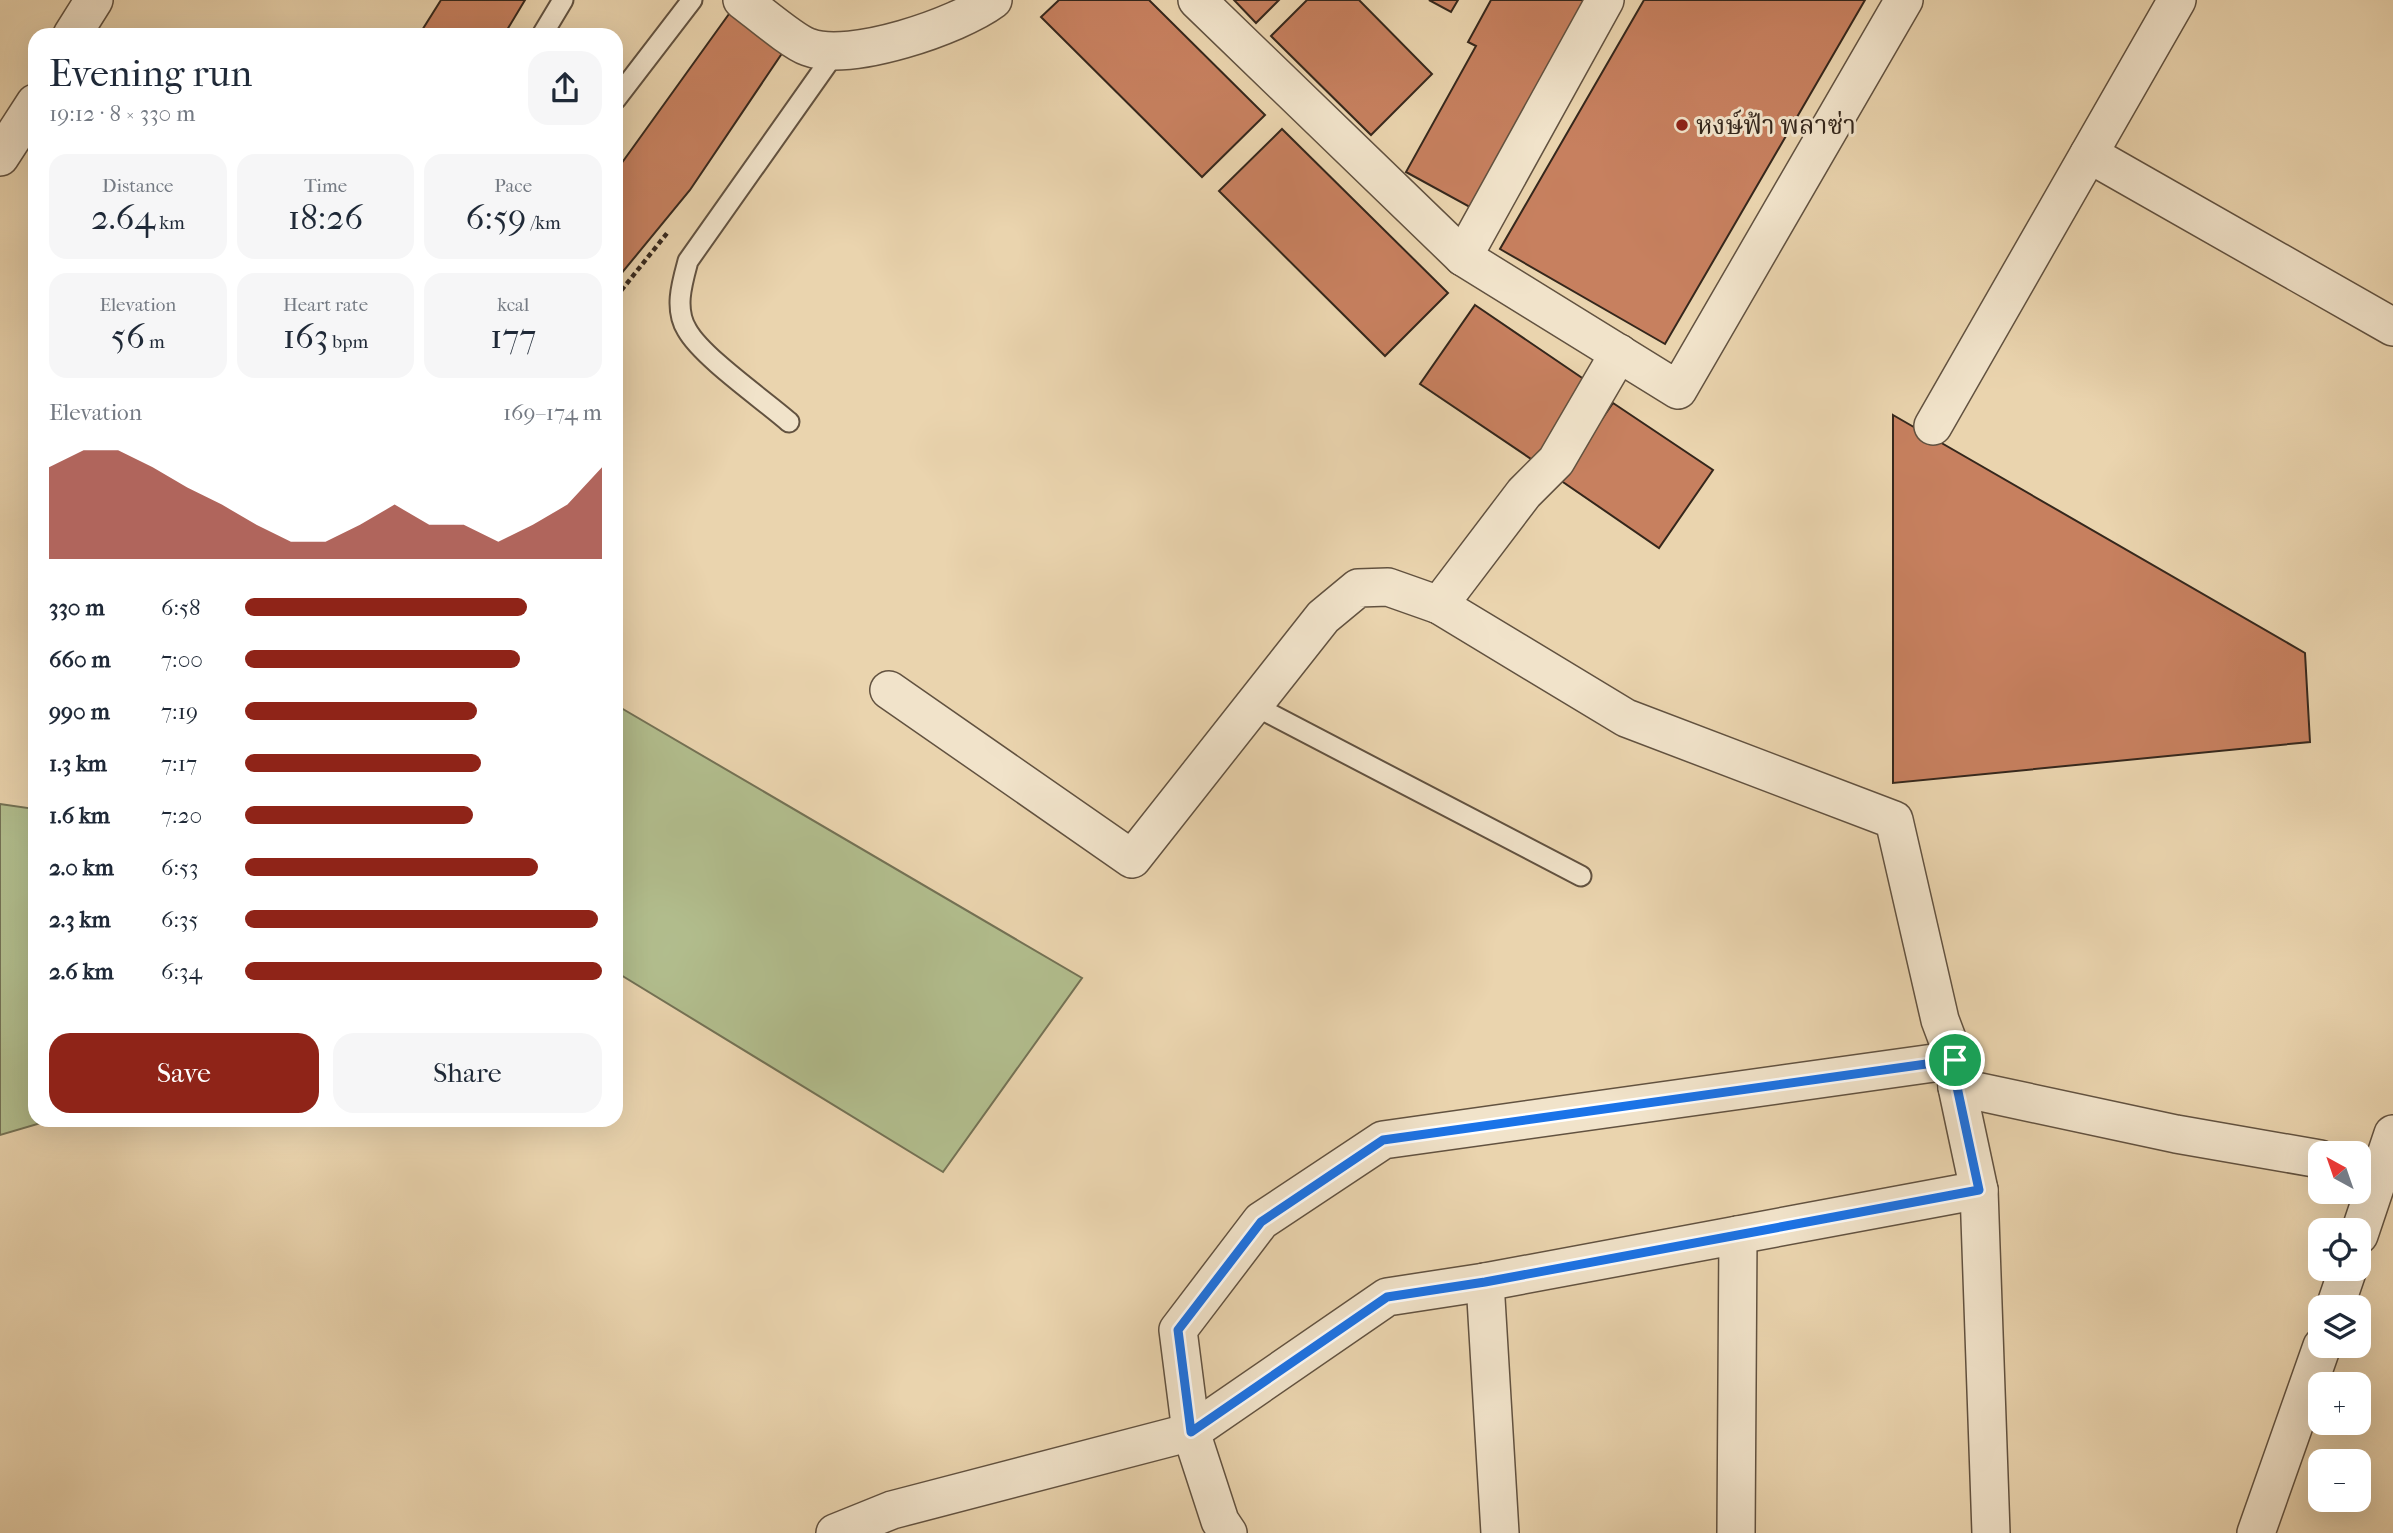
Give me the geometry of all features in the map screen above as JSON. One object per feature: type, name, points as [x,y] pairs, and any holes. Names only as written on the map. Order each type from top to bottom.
[{"type":"street","points":[[76,28],[94,0]]},
{"type":"street","points":[[742,0],[808,47],[837,50],[888,44],[946,26],[993,0]]},
{"type":"street","points":[[1197,0],[1463,257],[1678,390],[1905,0]]},
{"type":"street","points":[[1463,257],[1605,0]]},
{"type":"street","points":[[1933,426],[2177,0]]},
{"type":"street","points":[[0,157],[28,114]]},
{"type":"street","points":[[2089,154],[2393,327]]},
{"type":"street","points":[[1439,605],[1524,493],[1556,461],[1619,354]]},
{"type":"street","points":[[889,690],[1132,859],[1323,617],[1358,588],[1388,587],[1439,605],[1626,718],[1894,820],[1940,1020],[1956,1073],[1979,1190],[1991,1533]]},
{"type":"street","points":[[1228,1533],[1220,1521],[1191,1432],[1178,1330],[1261,1222],[1383,1140],[1956,1073],[2176,1134],[2308,1157]]},
{"type":"street","points":[[2364,1218],[2377,1169],[2393,1134]]},
{"type":"street","points":[[835,1533],[892,1510],[1191,1432],[1387,1297],[1485,1282],[1979,1190]]},
{"type":"street","points":[[1736,1533],[1738,1235]]},
{"type":"street","points":[[1485,1282],[1500,1533]]},
{"type":"street","points":[[2256,1533],[2318,1358]]},
{"type":"lane","points":[[546,28],[563,0]]},
{"type":"lane","points":[[623,90],[692,0]]},
{"type":"lane","points":[[789,422],[702,349],[686,330],[681,313],[680,290],[688,261],[837,50]]},
{"type":"lane","points":[[1255,706],[1581,876]]},
{"type":"green space","points":[[623,709],[1082,978],[943,1172],[623,976]]},
{"type":"green space","points":[[0,804],[28,808],[28,1127],[0,1135]]},
{"type":"building","points":[[441,0],[525,0],[508,28],[423,28]]},
{"type":"building","points":[[1059,0],[1149,0],[1265,115],[1202,177],[1041,17]]},
{"type":"building","points":[[1234,0],[1279,0],[1256,23]]},
{"type":"building","points":[[1307,0],[1359,0],[1432,74],[1371,135],[1271,36]]},
{"type":"building","points":[[1429,0],[1458,0],[1451,12]]},
{"type":"building","points":[[1491,0],[1596,0],[1477,211],[1406,172],[1476,46],[1468,42]]},
{"type":"building","name":"หงษ์ฟ้า พลาซ่า","points":[[1644,0],[1865,0],[1665,344],[1500,249]]},
{"type":"building","points":[[734,7],[791,40],[690,190],[623,271],[623,161]]},
{"type":"building","points":[[1282,129],[1448,293],[1385,356],[1219,191]]},
{"type":"building","points":[[1475,305],[1591,384],[1537,463],[1420,384]]},
{"type":"building","points":[[1613,403],[1713,470],[1659,548],[1560,480]]},
{"type":"building","points":[[1893,415],[2305,653],[2310,742],[1893,783]]},
{"type":"place","name":"หงษ์ฟ้า พลาซ่า","points":[[1682,125]]},
{"type":"route","points":[[1955,1060],[1957,1087],[1979,1190],[1485,1282],[1387,1297],[1191,1432],[1178,1330],[1261,1222],[1383,1140],[1955,1060]]}]
